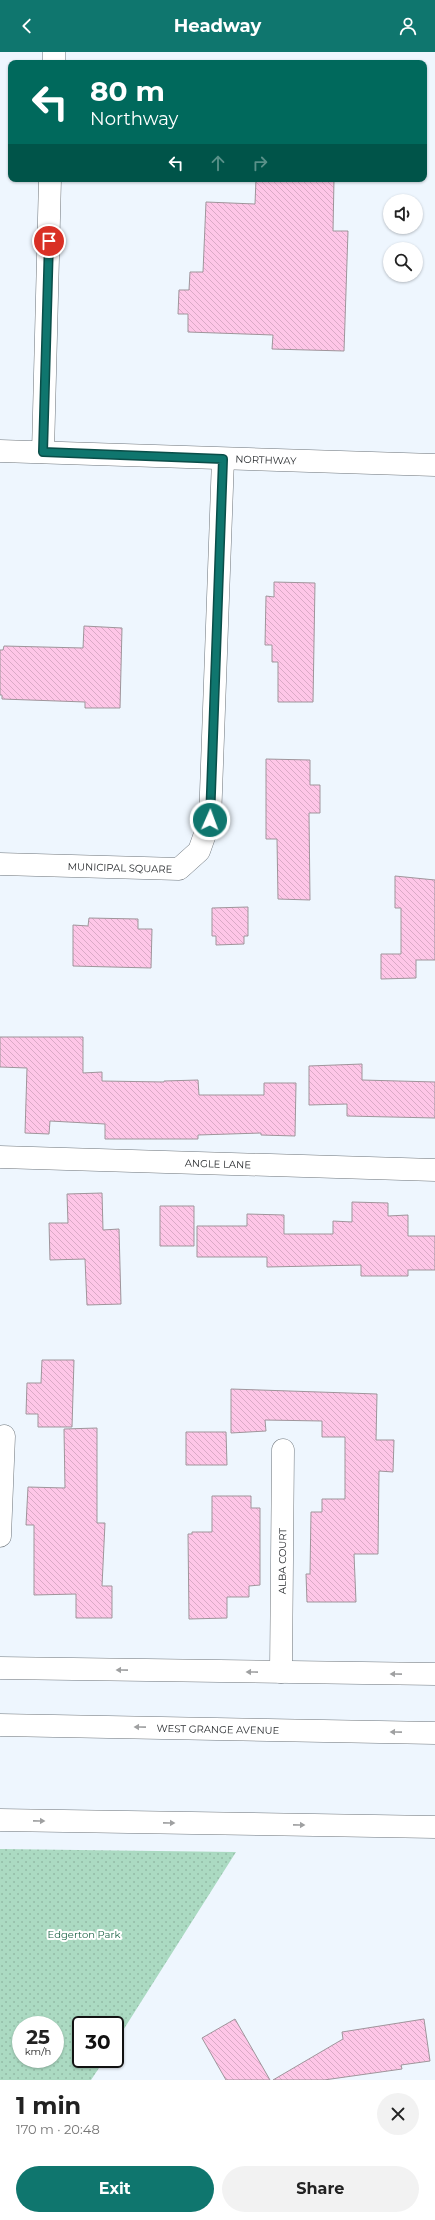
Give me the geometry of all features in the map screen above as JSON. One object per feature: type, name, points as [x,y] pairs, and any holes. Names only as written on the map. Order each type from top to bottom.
[{"type":"street","points":[[43,452],[50,182]]},
{"type":"street","name":"NORTHWAY","points":[[0,451],[435,465]]},
{"type":"street","name":"MUNICIPAL SQUARE","points":[[0,864],[179,869],[199,851],[210,820],[223,459]]},
{"type":"street","name":"ANGLE LANE","points":[[0,1157],[435,1170]]},
{"type":"street","points":[[0,1536],[4,1436]]},
{"type":"street","name":"ALBA COURT","points":[[281,1672],[284,1450]]},
{"type":"street","points":[[0,1668],[435,1674]]},
{"type":"street","name":"WEST GRANGE AVENUE","points":[[0,1725],[435,1733]]},
{"type":"street","points":[[0,1820],[435,1827]]},
{"type":"green space","name":"Edgerton Park","points":[[0,1849],[236,1852],[124,2029],[124,2016],[72,2016],[72,2068],[99,2068],[91,2080],[0,2080]]},
{"type":"building","points":[[256,182],[334,182],[333,231],[348,231],[344,351],[272,349],[273,335],[188,332],[188,314],[178,314],[179,290],[189,290],[190,272],[203,272],[206,202],[255,204]]},
{"type":"building","points":[[274,582],[315,583],[313,702],[278,702],[278,662],[272,662],[272,645],[265,645],[266,596],[274,597]]},
{"type":"building","points":[[84,626],[122,628],[120,708],[85,708],[85,702],[2,699],[2,695],[0,695],[0,650],[3,650],[4,646],[83,648]]},
{"type":"building","points":[[266,759],[310,760],[310,785],[320,785],[320,813],[309,813],[310,900],[278,899],[277,839],[266,839]]},
{"type":"building","points":[[395,876],[435,880],[435,960],[416,960],[416,978],[381,979],[381,954],[401,954],[401,908],[395,908]]},
{"type":"building","points":[[248,907],[248,936],[244,936],[244,944],[216,945],[216,936],[212,936],[212,908]]},
{"type":"building","points":[[89,918],[138,919],[138,929],[152,929],[151,968],[73,966],[73,925],[88,926]]},
{"type":"building","points":[[0,1037],[83,1037],[83,1073],[102,1072],[102,1081],[164,1082],[198,1080],[199,1095],[264,1095],[264,1083],[296,1083],[295,1136],[261,1135],[261,1133],[198,1135],[198,1139],[105,1139],[105,1124],[50,1121],[49,1134],[25,1133],[27,1068],[0,1067]]},
{"type":"building","points":[[362,1064],[362,1080],[435,1082],[435,1118],[347,1116],[347,1104],[309,1105],[309,1066]]},
{"type":"building","points":[[102,1193],[103,1230],[119,1229],[121,1304],[87,1305],[85,1259],[50,1260],[49,1223],[68,1223],[67,1194]]},
{"type":"building","points":[[352,1202],[388,1203],[388,1216],[408,1215],[408,1236],[435,1236],[435,1270],[408,1270],[408,1276],[361,1276],[361,1265],[267,1267],[267,1257],[197,1257],[197,1226],[247,1226],[247,1214],[284,1215],[284,1234],[333,1234],[333,1221],[352,1222]]},
{"type":"building","points":[[160,1206],[194,1206],[194,1246],[160,1246]]},
{"type":"building","points":[[42,1360],[74,1360],[72,1427],[38,1427],[38,1414],[26,1414],[27,1383],[41,1383]]},
{"type":"building","points":[[231,1389],[377,1394],[376,1440],[394,1440],[393,1472],[379,1471],[378,1554],[354,1554],[356,1602],[307,1602],[306,1574],[310,1574],[311,1512],[322,1512],[322,1499],[345,1499],[345,1437],[322,1437],[322,1421],[265,1420],[266,1431],[231,1433]]},
{"type":"building","points":[[97,1428],[97,1523],[105,1523],[102,1586],[112,1586],[112,1618],[76,1618],[76,1594],[34,1595],[34,1525],[26,1525],[28,1487],[65,1488],[64,1429]]},
{"type":"building","points":[[186,1432],[226,1432],[227,1465],[186,1465]]},
{"type":"building","points":[[212,1496],[251,1496],[251,1508],[260,1508],[260,1585],[249,1586],[249,1597],[227,1597],[227,1618],[189,1619],[188,1534],[192,1534],[192,1532],[212,1532]]},
{"type":"building","points":[[235,2019],[270,2080],[226,2080],[202,2038]]},
{"type":"building","points":[[424,2019],[430,2061],[401,2065],[402,2069],[324,2080],[273,2080],[343,2039],[342,2032]]},
{"type":"route","points":[[49,241],[43,452],[223,459],[210,820]]}]
